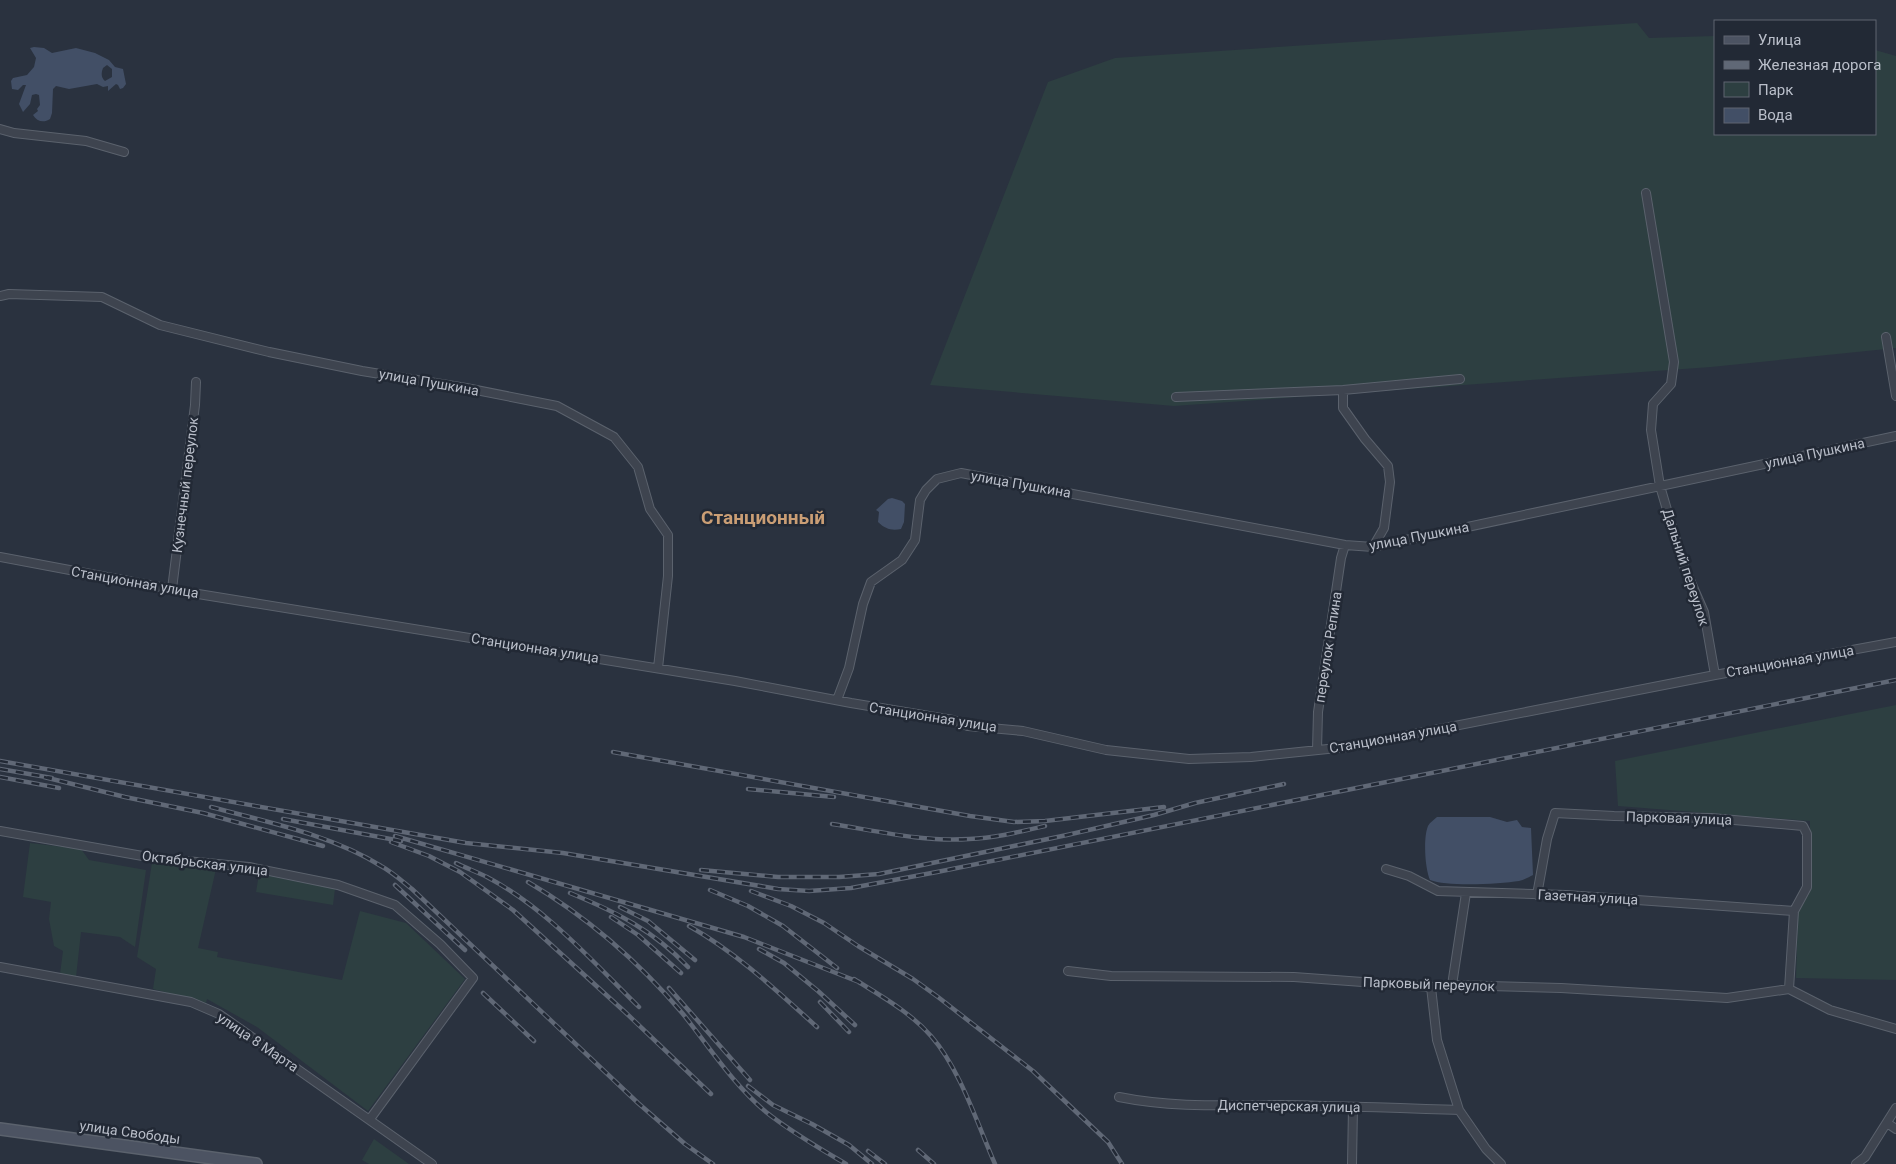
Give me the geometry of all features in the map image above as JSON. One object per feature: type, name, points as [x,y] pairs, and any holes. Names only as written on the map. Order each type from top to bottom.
[{"type":"street","points":[[0,129],[14,133],[86,141],[124,152]]},
{"type":"street","name":"Дальний переулок","points":[[1646,193],[1674,362],[1671,384],[1653,404],[1651,430],[1660,486],[1683,564],[1704,612],[1715,675]]},
{"type":"street","name":"улица Пушкина","points":[[0,296],[9,294],[102,297],[160,325],[269,352],[352,369],[466,388],[557,406],[592,424],[614,437],[638,467],[650,509],[668,535],[668,576],[658,668]]},
{"type":"street","points":[[1886,337],[1896,396]]},
{"type":"street","points":[[1176,397],[1343,390],[1460,379]]},
{"type":"street","name":"Кузнечный переулок","points":[[172,589],[195,405],[196,382]]},
{"type":"street","points":[[1343,390],[1343,408],[1365,439],[1388,466],[1390,482],[1384,528],[1373,547]]},
{"type":"street","name":"улица Пушкина","points":[[838,700],[849,668],[863,604],[871,582],[902,560],[915,540],[920,500],[926,490],[937,479],[961,473],[1345,545],[1373,547],[1896,436]]},
{"type":"street","name":"переулок Репина","points":[[1317,750],[1318,712],[1341,558],[1345,545]]},
{"type":"street","name":"Станционная улица","points":[[0,557],[172,589],[658,668],[953,720],[968,726],[1023,730],[1106,750],[1189,759],[1251,756],[1347,747],[1715,675],[1896,642]]},
{"type":"street","name":"Парковая улица","points":[[1537,894],[1547,839],[1555,813],[1711,818],[1803,826],[1806,834],[1807,887],[1794,911]]},
{"type":"street","name":"Октябрьская улица","points":[[0,831],[154,858],[249,867],[338,885],[395,906],[440,944],[473,978],[370,1119]]},
{"type":"street","name":"Газетная улица","points":[[1386,869],[1410,876],[1438,891],[1537,894],[1794,911]]},
{"type":"street","points":[[1452,985],[1466,893]]},
{"type":"street","points":[[1794,911],[1789,989],[1830,1010],[1896,1029]]},
{"type":"street","name":"улица 8 Марта","points":[[0,967],[191,1002],[219,1014],[432,1164]]},
{"type":"street","name":"Парковый переулок","points":[[1068,971],[1111,976],[1294,977],[1432,986],[1560,988],[1727,998],[1789,989]]},
{"type":"street","points":[[1432,986],[1438,1040],[1459,1110],[1486,1149],[1501,1164]]},
{"type":"street","name":"Диспетчерская улица","points":[[1119,1097],[1143,1102],[1178,1105],[1459,1110]]},
{"type":"street","points":[[1352,1164],[1353,1107]]},
{"type":"street","points":[[1856,1164],[1865,1157],[1896,1108]]},
{"type":"street","points":[[1887,1123],[1896,1129]]},
{"type":"street","name":"улица Свободы","points":[[0,1129],[256,1164]]},
{"type":"green space","points":[[1637,23],[1649,38],[1714,36],[1714,135],[1876,135],[1876,50],[1896,56],[1896,348],[1711,367],[1174,406],[930,385],[1048,82],[1115,58]]},
{"type":"green space","points":[[1896,705],[1896,980],[1796,978],[1798,913],[1810,892],[1810,821],[1618,806],[1615,761]]},
{"type":"green space","points":[[30,843],[81,849],[89,860],[146,870],[135,947],[120,937],[81,932],[76,977],[60,974],[63,951],[54,946],[49,919],[51,902],[23,897]]},
{"type":"green space","points":[[152,863],[216,869],[198,948],[218,952],[217,957],[342,980],[360,911],[406,923],[465,979],[368,1111],[257,1027],[207,999],[206,1003],[153,989],[156,969],[137,957]]},
{"type":"green space","points":[[259,874],[335,889],[333,905],[256,892]]},
{"type":"green space","points":[[374,1139],[409,1164],[369,1164],[362,1160]]},
{"type":"water","points":[[30,48],[44,48],[52,53],[76,48],[95,53],[109,60],[115,67],[123,69],[126,84],[120,89],[116,84],[108,91],[108,86],[103,87],[97,84],[69,89],[56,86],[53,89],[50,119],[39,120],[33,115],[38,111],[37,109],[40,105],[39,95],[32,95],[30,104],[23,112],[19,104],[26,85],[23,85],[18,90],[12,89],[11,81],[13,78],[27,75],[34,67],[36,58]],"holes":[[[107,65],[112,69],[112,77],[105,81],[102,75],[103,68]]]},
{"type":"water","points":[[892,498],[905,504],[904,522],[901,529],[889,529],[878,522],[879,512],[876,510],[888,499]]},
{"type":"water","points":[[1437,817],[1490,817],[1507,822],[1517,820],[1522,827],[1531,828],[1533,875],[1519,881],[1487,884],[1448,884],[1430,880],[1426,861],[1426,831],[1431,822]]},
{"type":"railway","points":[[0,761],[466,843],[563,853],[778,889],[809,891],[851,888],[937,872],[1896,680]]},
{"type":"railway","points":[[613,752],[970,816],[1014,822],[1045,821],[1164,807]]},
{"type":"railway","points":[[0,769],[52,778]]},
{"type":"railway","points":[[0,777],[59,788]]},
{"type":"railway","points":[[44,777],[125,797],[203,813],[323,846]]},
{"type":"railway","points":[[701,870],[778,877],[839,877],[879,874],[1067,835],[1154,815],[1195,803],[1284,784]]},
{"type":"railway","points":[[748,789],[834,797]]},
{"type":"railway","points":[[211,807],[299,830],[362,855],[389,871],[412,889],[638,1103],[685,1144],[713,1164]]},
{"type":"railway","points":[[283,819],[401,841]]},
{"type":"railway","points":[[832,824],[900,835],[952,840],[998,836],[1045,826]]},
{"type":"railway","points":[[395,836],[744,937],[859,982]]},
{"type":"railway","points":[[391,842],[429,856],[460,872],[513,910],[625,1012],[711,1094]]},
{"type":"railway","points":[[456,863],[487,877],[529,904],[568,936],[639,1007]]},
{"type":"railway","points":[[528,882],[550,895],[591,925],[630,958],[683,1014],[732,1078],[766,1112],[795,1133],[846,1164]]},
{"type":"railway","points":[[395,885],[465,950]]},
{"type":"railway","points":[[710,890],[748,906],[783,926],[837,968]]},
{"type":"railway","points":[[751,891],[791,906],[824,923],[938,997],[1033,1071],[1108,1142],[1122,1164]]},
{"type":"railway","points":[[570,893],[603,907],[633,923],[661,942],[688,967]]},
{"type":"railway","points":[[620,907],[648,921],[695,960]]},
{"type":"railway","points":[[611,917],[638,935],[681,973]]},
{"type":"railway","points":[[689,926],[740,960],[817,1027]]},
{"type":"railway","points":[[759,949],[784,963],[855,1025]]},
{"type":"railway","points":[[854,979],[914,1019],[941,1049],[951,1064],[967,1097],[995,1164]]},
{"type":"railway","points":[[669,988],[750,1080]]},
{"type":"railway","points":[[483,993],[534,1041]]},
{"type":"railway","points":[[820,1002],[849,1032]]},
{"type":"railway","points":[[748,1086],[773,1105],[849,1145],[872,1164]]},
{"type":"railway","points":[[918,1150],[934,1164]]},
{"type":"railway","points":[[868,1151],[885,1164]]},
{"type":"district","name":"Станционный","points":[[763,517]]}]
